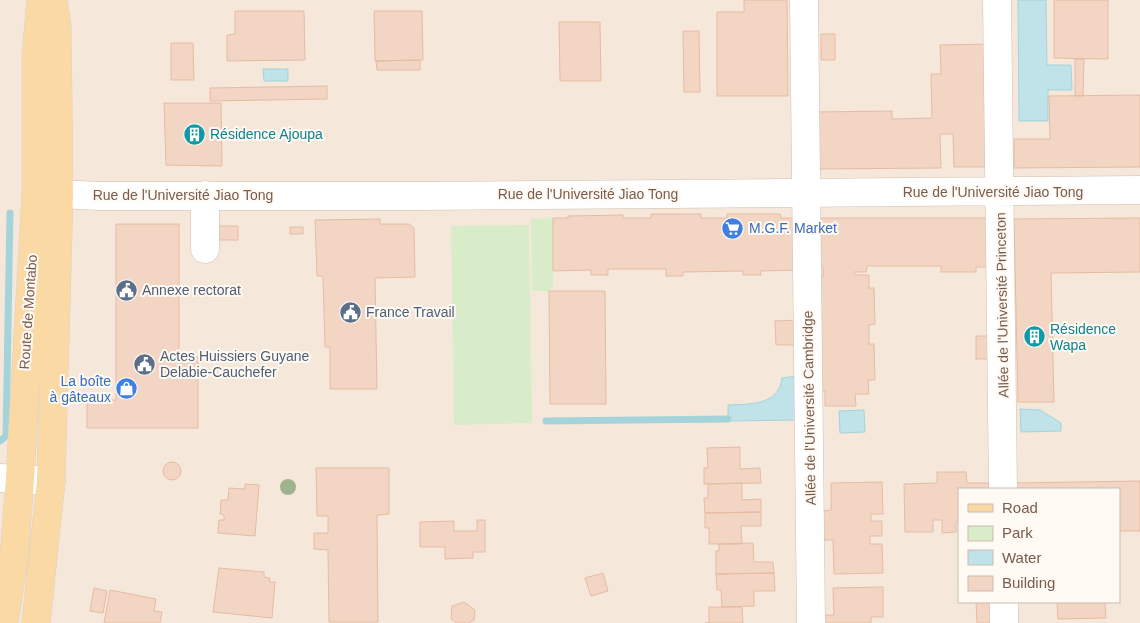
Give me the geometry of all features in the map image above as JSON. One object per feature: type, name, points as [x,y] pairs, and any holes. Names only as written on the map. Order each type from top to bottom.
[{"type":"main road","name":"Route de Montabo","points":[[36,623],[51,481],[47,193],[36,56],[41,0]]},
{"type":"main road","name":"Route de Montabo","points":[[4,623],[14,558],[10,478],[47,193],[57,28],[52,0]]},
{"type":"street","name":"Allée de l'Université Cambridge","points":[[804,0],[811,623]]},
{"type":"street","name":"Allée de l'Université Princeton","points":[[997,0],[1001,193],[1003,488]]},
{"type":"street","name":"Rue de l'Université Jiao Tong","points":[[47,193],[205,196],[1001,193],[1140,190]]},
{"type":"street","points":[[205,196],[206,249]]},
{"type":"street","points":[[10,478],[51,481]]},
{"type":"street","points":[[1004,603],[1004,623]]},
{"type":"shaded area","points":[[0,0],[1140,0],[1140,623],[0,623]]},
{"type":"green space","points":[[553,218],[553,285],[549,291],[532,291],[531,219]]},
{"type":"green space","points":[[529,225],[532,423],[454,425],[451,226]]},
{"type":"water","points":[[1018,0],[1046,0],[1047,65],[1071,65],[1072,90],[1048,90],[1048,121],[1019,121]]},
{"type":"water","points":[[263,69],[288,69],[288,81],[264,81]]},
{"type":"water","points":[[796,376],[796,420],[728,421],[728,405],[762,402],[775,394],[780,387],[782,378]]},
{"type":"water","points":[[1020,409],[1040,410],[1061,423],[1061,431],[1021,432]]},
{"type":"water","points":[[864,410],[865,432],[840,433],[839,411]]},
{"type":"building","points":[[744,0],[787,0],[788,96],[717,96],[717,12],[744,12]]},
{"type":"building","points":[[1054,0],[1108,0],[1108,59],[1054,58]]},
{"type":"building","points":[[235,11],[304,11],[305,60],[227,61],[227,35],[235,34]]},
{"type":"building","points":[[374,11],[422,11],[423,60],[375,61]]},
{"type":"building","points":[[559,22],[600,22],[601,81],[560,81]]},
{"type":"building","points":[[683,31],[699,31],[700,92],[684,92]]},
{"type":"building","points":[[821,34],[835,34],[835,60],[821,60]]},
{"type":"building","points":[[171,43],[193,43],[194,80],[171,80]]},
{"type":"building","points":[[990,44],[992,167],[954,167],[953,134],[940,134],[941,168],[818,169],[816,112],[892,111],[892,119],[932,118],[931,74],[941,74],[940,45]]},
{"type":"building","points":[[1075,59],[1084,59],[1083,96],[1075,96]]},
{"type":"building","points":[[420,60],[420,70],[377,70],[376,61]]},
{"type":"building","points":[[327,86],[327,99],[210,101],[210,88]]},
{"type":"building","points":[[1140,95],[1140,167],[1014,168],[1014,139],[1050,139],[1049,96]]},
{"type":"building","name":"Résidence Ajoupa","points":[[164,103],[221,103],[222,166],[166,165]]},
{"type":"building","points":[[651,214],[701,214],[701,218],[727,218],[727,214],[780,214],[781,218],[796,218],[797,270],[760,271],[761,275],[743,275],[743,271],[683,272],[683,276],[666,276],[666,269],[608,269],[608,275],[591,275],[591,270],[553,271],[553,218],[623,215],[623,218],[651,218]]},
{"type":"building","points":[[817,218],[990,218],[990,267],[976,267],[976,272],[941,272],[941,266],[867,266],[866,272],[854,272],[855,275],[869,275],[869,288],[874,288],[875,324],[869,325],[869,344],[874,344],[875,380],[868,380],[869,394],[855,394],[856,406],[825,406],[825,391],[821,392],[818,277],[823,277],[823,266],[818,266]]},
{"type":"building","name":"Résidence Wapa","points":[[1140,218],[1140,272],[1051,273],[1054,402],[1018,402],[1014,219]]},
{"type":"building","name":"France Travail","points":[[380,219],[380,224],[409,224],[414,228],[415,277],[375,278],[377,389],[330,389],[330,347],[325,347],[323,276],[317,276],[315,220]]},
{"type":"building","points":[[116,224],[179,224],[179,357],[198,357],[198,428],[87,428],[87,400],[116,400]]},
{"type":"building","points":[[214,226],[238,226],[238,240],[215,240]]},
{"type":"building","points":[[290,227],[303,227],[303,234],[290,234]]},
{"type":"building","points":[[549,291],[605,291],[606,404],[550,404]]},
{"type":"building","points":[[798,320],[798,345],[776,345],[775,321]]},
{"type":"building","points":[[976,336],[989,336],[990,359],[976,359]]},
{"type":"building","points":[[740,447],[740,469],[760,468],[761,483],[704,484],[704,468],[708,468],[707,448]]},
{"type":"building","points":[[172,462],[178,465],[181,471],[178,477],[172,480],[166,477],[163,471],[166,465]]},
{"type":"building","points":[[316,468],[389,468],[389,514],[377,515],[378,622],[329,622],[328,550],[314,549],[314,533],[328,533],[328,516],[317,516]]},
{"type":"building","points":[[937,472],[966,472],[967,483],[991,483],[992,488],[958,488],[958,522],[956,522],[956,532],[942,533],[942,520],[933,520],[933,532],[905,532],[904,484],[937,483]]},
{"type":"building","points":[[1140,481],[1140,531],[1120,531],[1120,488],[1015,488],[1015,483]]},
{"type":"building","points":[[882,482],[883,514],[871,514],[871,521],[882,521],[882,536],[870,536],[870,544],[882,544],[883,573],[834,574],[833,540],[822,540],[822,511],[831,510],[831,483]]},
{"type":"building","points":[[742,483],[742,500],[761,499],[761,512],[705,513],[704,498],[708,498],[708,484]]},
{"type":"building","points":[[245,484],[259,485],[255,536],[218,533],[219,520],[224,520],[224,515],[220,514],[221,500],[228,500],[229,488],[245,489]]},
{"type":"building","points":[[761,512],[761,526],[741,526],[742,544],[709,544],[709,528],[705,528],[705,513]]},
{"type":"building","points":[[477,520],[485,520],[485,552],[473,552],[473,558],[445,559],[445,547],[420,547],[420,522],[454,521],[454,531],[477,531]]},
{"type":"building","points":[[753,543],[754,562],[773,562],[774,573],[716,574],[716,551],[719,551],[719,544]]},
{"type":"building","points":[[219,568],[264,572],[264,577],[270,578],[269,582],[275,582],[272,618],[213,612]]},
{"type":"building","points":[[603,573],[608,591],[591,596],[585,578]]},
{"type":"building","points":[[774,573],[775,591],[754,591],[754,606],[722,607],[721,590],[717,590],[716,574]]},
{"type":"building","points":[[883,587],[883,617],[871,617],[871,623],[824,623],[824,615],[834,615],[833,588]]},
{"type":"building","points":[[94,588],[107,591],[103,613],[90,611]]},
{"type":"building","points":[[110,590],[156,599],[154,611],[162,612],[160,623],[104,623]]},
{"type":"building","points":[[464,602],[475,610],[474,620],[469,623],[457,623],[451,619],[452,606]]},
{"type":"building","points":[[976,603],[991,603],[992,623],[977,623]]},
{"type":"building","points":[[1057,603],[1105,603],[1106,618],[1058,619]]},
{"type":"building","points":[[709,607],[742,607],[743,623],[709,623]]},
{"type":"waterway","points":[[0,441],[6,436],[10,213]]},
{"type":"waterway","points":[[546,421],[728,419]]},
{"type":"place","name":"Résidence Ajoupa","points":[[194,134]]},
{"type":"place","name":"M.G.F. Market","points":[[733,228]]},
{"type":"place","name":"Annexe rectorat","points":[[126,290]]},
{"type":"place","name":"France Travail","points":[[350,312]]},
{"type":"place","name":"Résidence Wapa","points":[[1034,337]]},
{"type":"place","name":"Actes Huissiers Guyane Delabie-Cauchefer","points":[[144,364]]},
{"type":"place","name":"La boîte à gâteaux","points":[[127,389]]}]
